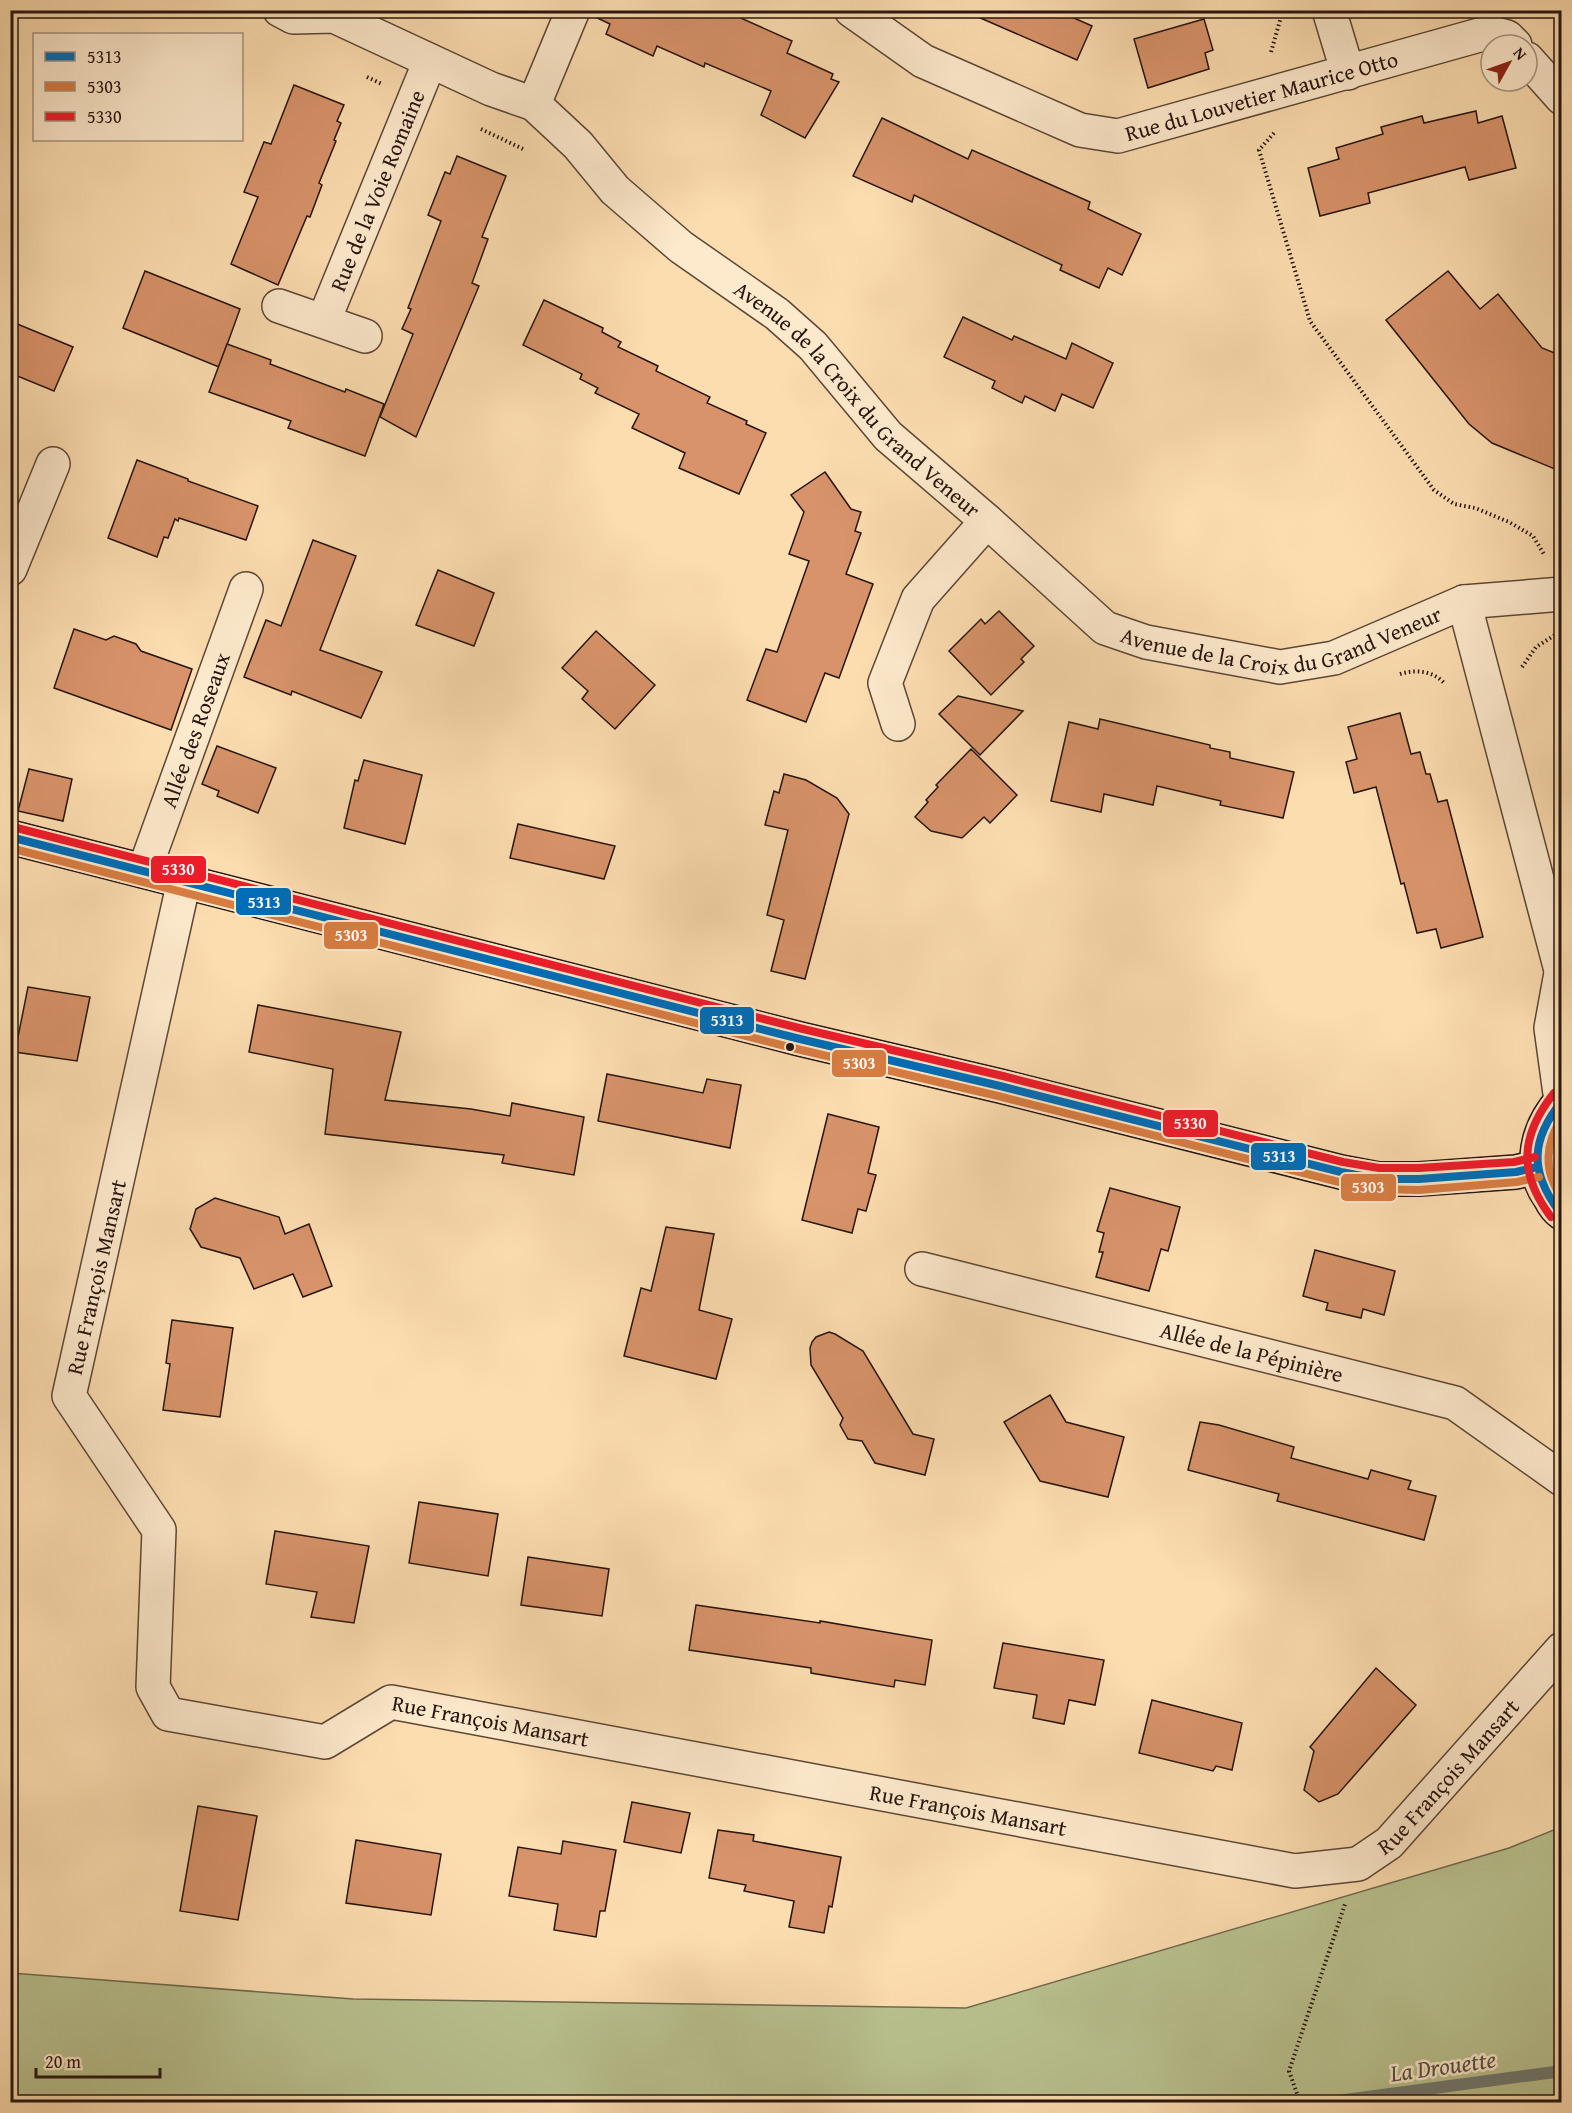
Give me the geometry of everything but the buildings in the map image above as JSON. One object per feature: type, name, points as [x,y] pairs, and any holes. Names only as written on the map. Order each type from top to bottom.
[{"type":"main road","points":[[10,837],[800,1039],[1000,1086],[1341,1172],[1378,1179],[1419,1179],[1515,1172],[1536,1167]]},
{"type":"main road","points":[[1561,1100],[1546,1120],[1537,1143],[1536,1167],[1544,1190],[1562,1213]]},
{"type":"street","name":"Avenue de la Croix du Grand Veneur","points":[[280,10],[293,17],[334,16],[491,89],[534,104],[579,145],[615,190],[681,247],[777,314],[813,346],[888,436],[987,521],[1105,628],[1146,642],[1281,667],[1334,658],[1464,602],[1560,595]]},
{"type":"street","points":[[534,104],[573,10]]},
{"type":"street","name":"Rue du Louvetier Maurice Otto","points":[[851,10],[923,61],[1080,130],[1118,136],[1479,35]]},
{"type":"street","points":[[1329,10],[1348,73]]},
{"type":"street","name":"Rue de la Voie Romaine","points":[[324,320],[430,61]]},
{"type":"street","points":[[1539,72],[1562,98]]},
{"type":"street","name":"Rue de la Voie Romaine","points":[[279,306],[365,336]]},
{"type":"street","points":[[10,568],[53,464]]},
{"type":"street","points":[[898,724],[885,683],[918,599],[987,521]]},
{"type":"street","name":"Allée des Roseaux","points":[[144,871],[246,589]]},
{"type":"street","name":"Avenue de la Croix du Grand Veneur","points":[[1464,602],[1561,973],[1551,1028],[1561,1100]]},
{"type":"street","name":"Rue François Mansart","points":[[184,881],[69,1396],[159,1530],[153,1687],[168,1714],[325,1742],[391,1702],[1295,1871],[1358,1864],[1389,1843],[1562,1649]]},
{"type":"street","name":"Allée de la Pépinière","points":[[922,1269],[1455,1403],[1562,1479]]},
{"type":"path","points":[[1271,54],[1283,10]]},
{"type":"path","points":[[1279,127],[1259,150],[1310,321],[1434,490],[1454,504],[1475,508],[1509,522],[1533,536],[1550,565],[1560,595]]},
{"type":"path","points":[[1523,678],[1522,667],[1536,647],[1556,634]]},
{"type":"path","points":[[1300,2103],[1289,2071],[1358,1864]]},
{"type":"green space","points":[[1561,1827],[1561,2102],[11,2102],[11,1973],[353,1999],[966,2008],[1509,1848]]},
{"type":"waterway","name":"La Drouette","points":[[1330,2102],[1562,2071]]},
{"type":"transit line","name":"5330","points":[[13,827],[803,1029],[1003,1076],[1343,1162],[1379,1168],[1419,1168],[1514,1162],[1535,1157]]},
{"type":"transit line","name":"5313","points":[[10,837],[800,1039],[1000,1086],[1341,1172],[1378,1179],[1419,1179],[1516,1172],[1537,1167]]},
{"type":"transit line","name":"5303","points":[[10,848],[797,1049],[998,1096],[1339,1182],[1377,1189],[1419,1190],[1517,1182],[1539,1177]]},
{"type":"transit line","name":"5330","points":[[1551,1217],[1533,1185],[1528,1170],[1527,1155],[1529,1140],[1535,1124],[1554,1093]]},
{"type":"transit line","name":"5313","points":[[1559,1211],[1542,1182],[1538,1155],[1544,1129],[1562,1101]]},
{"type":"transit line","name":"5303","points":[[1562,1118],[1552,1137],[1548,1158],[1552,1178],[1562,1197]]}]
